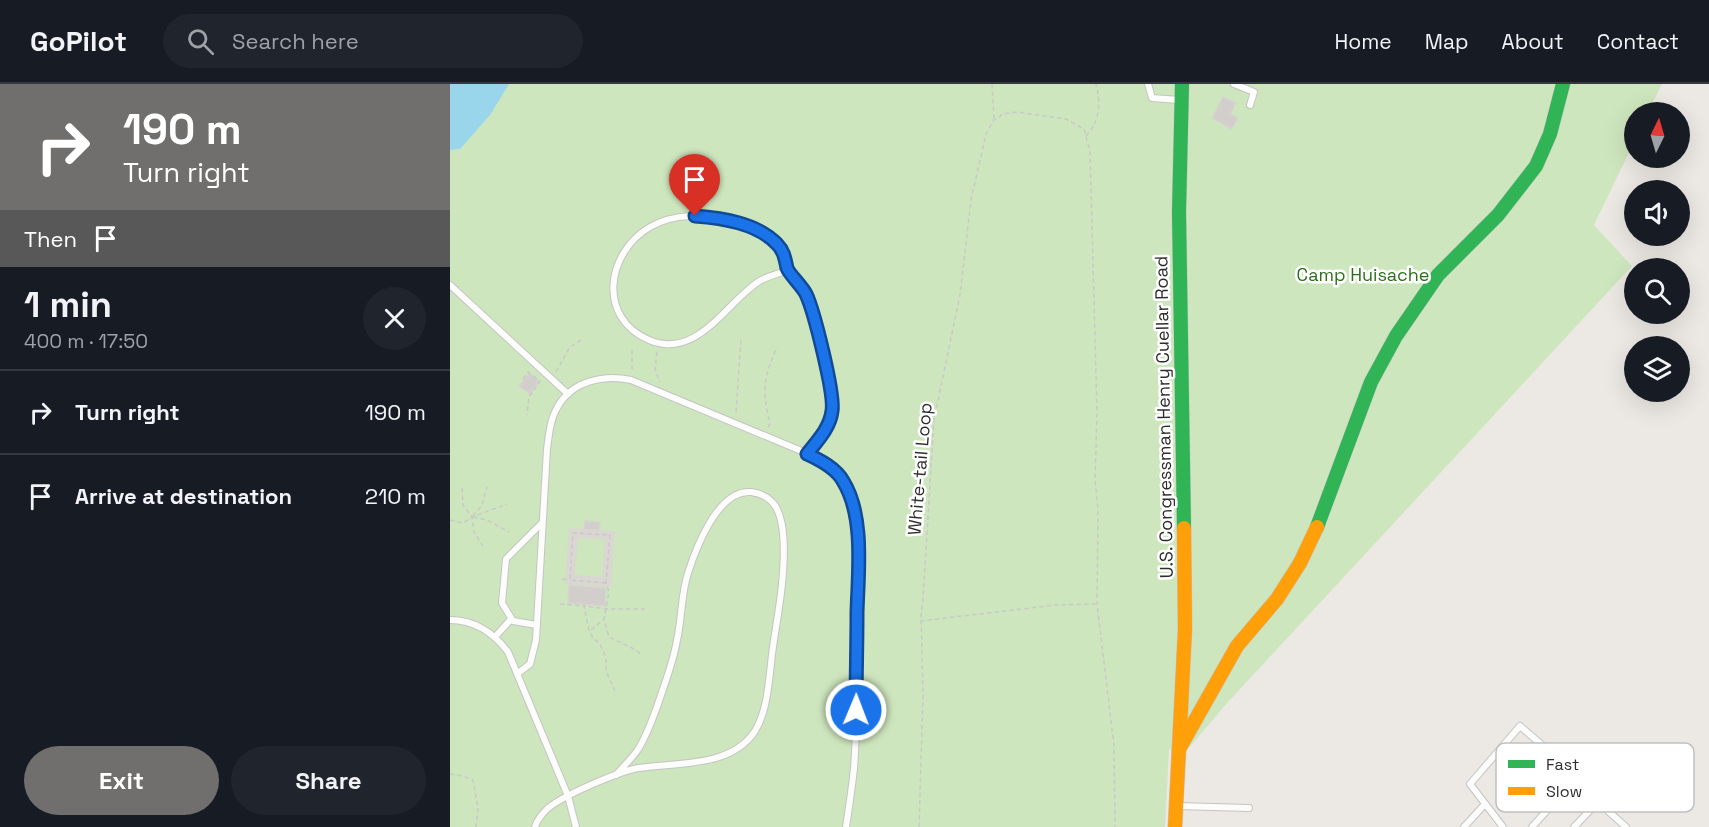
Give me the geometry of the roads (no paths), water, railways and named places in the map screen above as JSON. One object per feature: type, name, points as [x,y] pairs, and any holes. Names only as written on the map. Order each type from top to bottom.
[{"type":"street","name":"U.S. Congressman Henry Cuellar Road","points":[[1175,827],[1185,629],[1179,212],[1182,84]]},
{"type":"street","name":"U.S. Congressman Henry Cuellar Road","points":[[1179,749],[1237,646],[1277,599],[1300,562],[1317,527],[1368,390],[1386,352],[1438,275],[1512,200],[1530,175],[1550,134],[1563,84]]},
{"type":"lane","points":[[1148,84],[1152,98],[1182,101]]},
{"type":"lane","points":[[1234,84],[1254,92],[1250,105]]},
{"type":"lane","points":[[788,270],[757,282],[705,332],[678,343],[664,344],[636,333],[624,322],[615,306],[613,287],[617,270],[629,246],[651,226],[674,218],[711,217],[752,228],[776,243],[783,252],[788,270],[798,280],[807,296],[832,400],[830,422],[807,454]]},
{"type":"lane","points":[[450,285],[568,394]]},
{"type":"lane","points":[[518,673],[528,667],[532,659],[537,625],[551,423],[557,407],[578,386],[612,377],[631,380],[807,454],[830,467],[843,480],[851,498],[856,521],[858,567],[855,752],[846,827]]},
{"type":"lane","points":[[535,827],[540,816],[549,807],[568,796],[616,775],[636,769],[721,758],[735,751],[756,729],[766,696],[782,586],[783,559],[782,521],[773,502],[764,495],[744,492],[732,496],[712,518],[700,540],[687,575],[677,640],[661,694],[638,749],[616,775]]},
{"type":"lane","points":[[537,625],[517,623],[511,619],[502,603],[507,559],[543,523]]},
{"type":"lane","points":[[495,637],[511,619]]},
{"type":"lane","points":[[450,620],[476,624],[495,637],[508,652],[568,796],[576,827]]},
{"type":"lane","points":[[1505,743],[1520,726],[1540,743]]},
{"type":"lane","points":[[1496,754],[1470,784],[1503,827]]},
{"type":"lane","points":[[1464,827],[1485,804]]},
{"type":"lane","points":[[1176,806],[1250,808]]},
{"type":"lane","points":[[1532,827],[1546,812]]},
{"type":"lane","points":[[1574,827],[1588,812]]},
{"type":"lane","points":[[1609,812],[1626,827]]},
{"type":"water","points":[[450,84],[509,84],[490,115],[460,149],[450,150]]},
{"type":"park label","name":"Camp Huisache","points":[[1363,275]]}]
